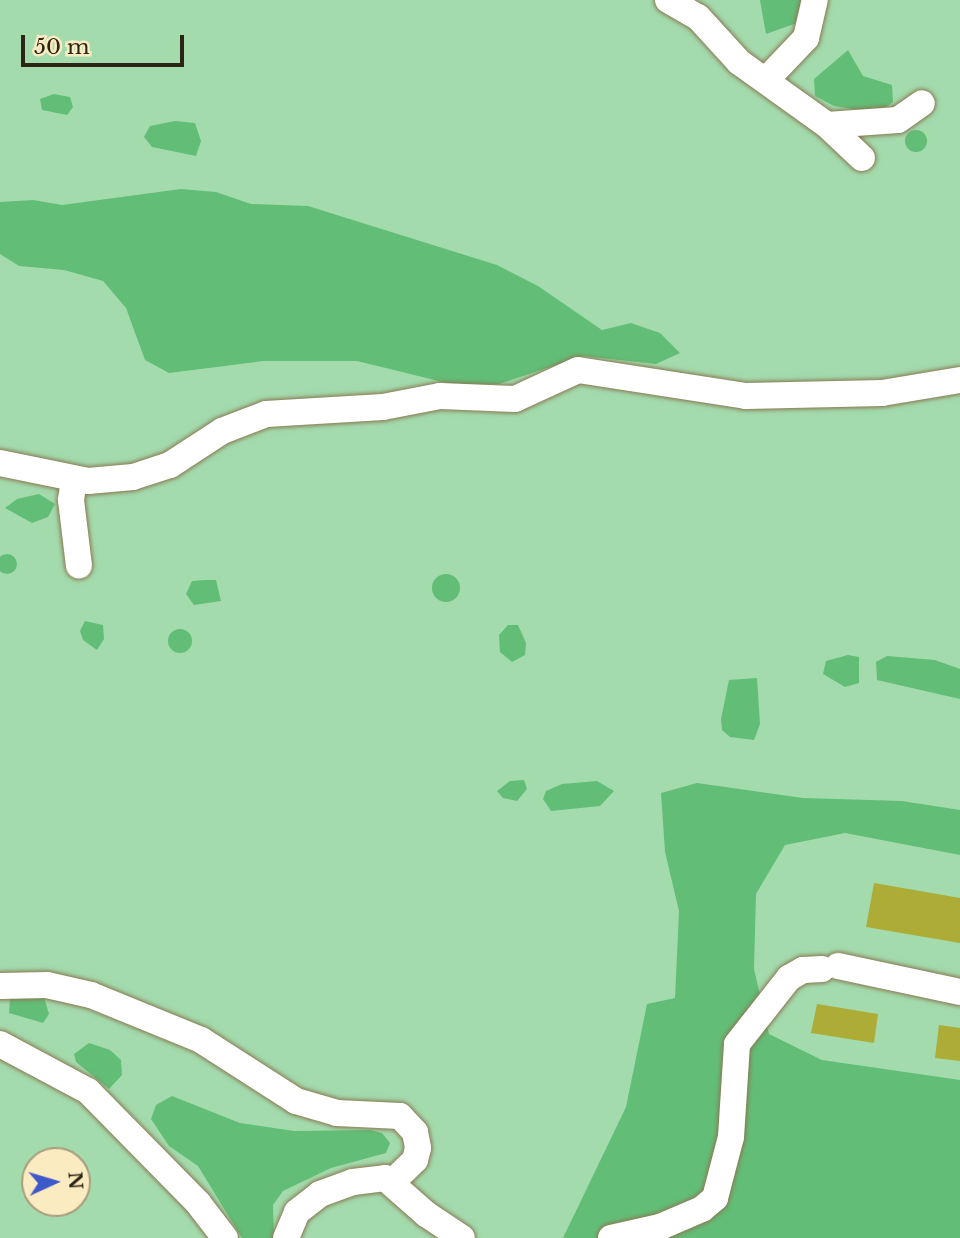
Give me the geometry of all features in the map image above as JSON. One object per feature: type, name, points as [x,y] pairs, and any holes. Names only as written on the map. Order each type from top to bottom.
[{"type":"lane","points":[[668,0],[698,17],[727,51],[827,125],[862,158]]},
{"type":"lane","points":[[766,80],[807,38],[815,0]]},
{"type":"lane","points":[[827,125],[898,120],[922,103]]},
{"type":"lane","points":[[0,463],[74,479],[110,480],[154,472],[222,431],[266,414],[383,407],[440,396],[502,401],[528,395],[578,370],[746,396],[882,393],[960,380]]},
{"type":"lane","points":[[74,479],[71,500],[79,566]]},
{"type":"lane","points":[[611,1238],[660,1227],[702,1209],[715,1198],[732,1137],[737,1044],[789,978],[803,970],[830,967],[960,992]]},
{"type":"lane","points":[[0,986],[47,985],[110,1001],[201,1040],[296,1101],[337,1113],[400,1116],[415,1132],[418,1148],[415,1160],[393,1181],[353,1182],[320,1194],[298,1212],[286,1238]]},
{"type":"lane","points":[[0,1044],[88,1091],[198,1203],[225,1238]]},
{"type":"lane","points":[[393,1181],[426,1214],[462,1238]]},
{"type":"green space","points":[[0,0],[960,0],[960,1238],[0,1238]]},
{"type":"green space","points":[[760,0],[803,0],[797,23],[766,34]]},
{"type":"green space","points":[[848,50],[863,76],[892,85],[893,102],[878,113],[834,106],[815,96],[814,79]]},
{"type":"green space","points":[[54,94],[70,97],[73,107],[67,115],[42,110],[40,99]]},
{"type":"green space","points":[[175,121],[195,123],[201,141],[196,156],[152,147],[144,137],[150,126]]},
{"type":"green space","points":[[916,130],[924,133],[927,141],[924,149],[916,152],[908,149],[905,141],[908,133]]},
{"type":"green space","points":[[181,189],[216,192],[251,204],[308,206],[497,265],[538,286],[602,330],[631,323],[660,333],[680,353],[656,364],[583,356],[499,384],[475,385],[447,383],[357,361],[263,361],[169,373],[145,360],[126,308],[103,281],[64,270],[19,266],[0,254],[0,202],[33,200],[62,205]]},
{"type":"green space","points":[[39,494],[55,504],[48,517],[32,523],[5,508],[17,499]]},
{"type":"green space","points":[[7,554],[14,557],[17,564],[14,571],[7,574],[0,571],[-3,564],[0,557]]},
{"type":"green space","points":[[446,574],[456,578],[460,588],[456,598],[446,602],[436,598],[432,588],[436,578]]},
{"type":"green space","points":[[216,580],[221,601],[194,605],[186,594],[192,581]]},
{"type":"green space","points":[[85,621],[103,625],[104,639],[97,650],[83,640],[80,631]]},
{"type":"green space","points":[[508,625],[518,625],[526,643],[525,655],[512,662],[500,652],[499,635]]},
{"type":"green space","points":[[180,629],[191,636],[192,641],[185,652],[180,653],[169,646],[168,641],[175,630]]},
{"type":"green space","points":[[848,655],[859,657],[859,683],[845,687],[823,674],[826,661]]},
{"type":"green space","points":[[887,656],[935,660],[960,669],[960,699],[877,680],[876,662]]},
{"type":"green space","points":[[757,678],[760,724],[754,740],[730,737],[722,730],[721,719],[729,680]]},
{"type":"green space","points":[[524,780],[527,789],[517,801],[503,798],[497,791],[510,781]]},
{"type":"green space","points":[[597,781],[614,791],[600,806],[551,811],[543,799],[546,791],[562,784]]},
{"type":"green space","points":[[697,783],[803,798],[902,801],[960,810],[960,855],[845,833],[785,845],[756,894],[754,969],[769,1034],[822,1060],[960,1080],[960,1238],[563,1238],[626,1107],[647,1004],[675,998],[679,911],[665,852],[661,793]]},
{"type":"green space","points":[[16,996],[44,997],[49,1014],[43,1023],[9,1013],[10,999]]},
{"type":"green space","points":[[89,1043],[110,1050],[121,1060],[122,1075],[109,1089],[76,1062],[74,1054]]},
{"type":"green space","points":[[172,1096],[240,1123],[294,1131],[370,1130],[382,1133],[390,1143],[386,1153],[331,1168],[283,1191],[273,1205],[274,1238],[242,1238],[198,1166],[169,1146],[151,1119],[156,1105]]},
{"type":"building","points":[[874,883],[960,898],[960,943],[866,927]]},
{"type":"building","points":[[817,1004],[878,1014],[874,1043],[811,1033]]},
{"type":"building","points":[[939,1025],[960,1028],[960,1061],[935,1058]]}]
